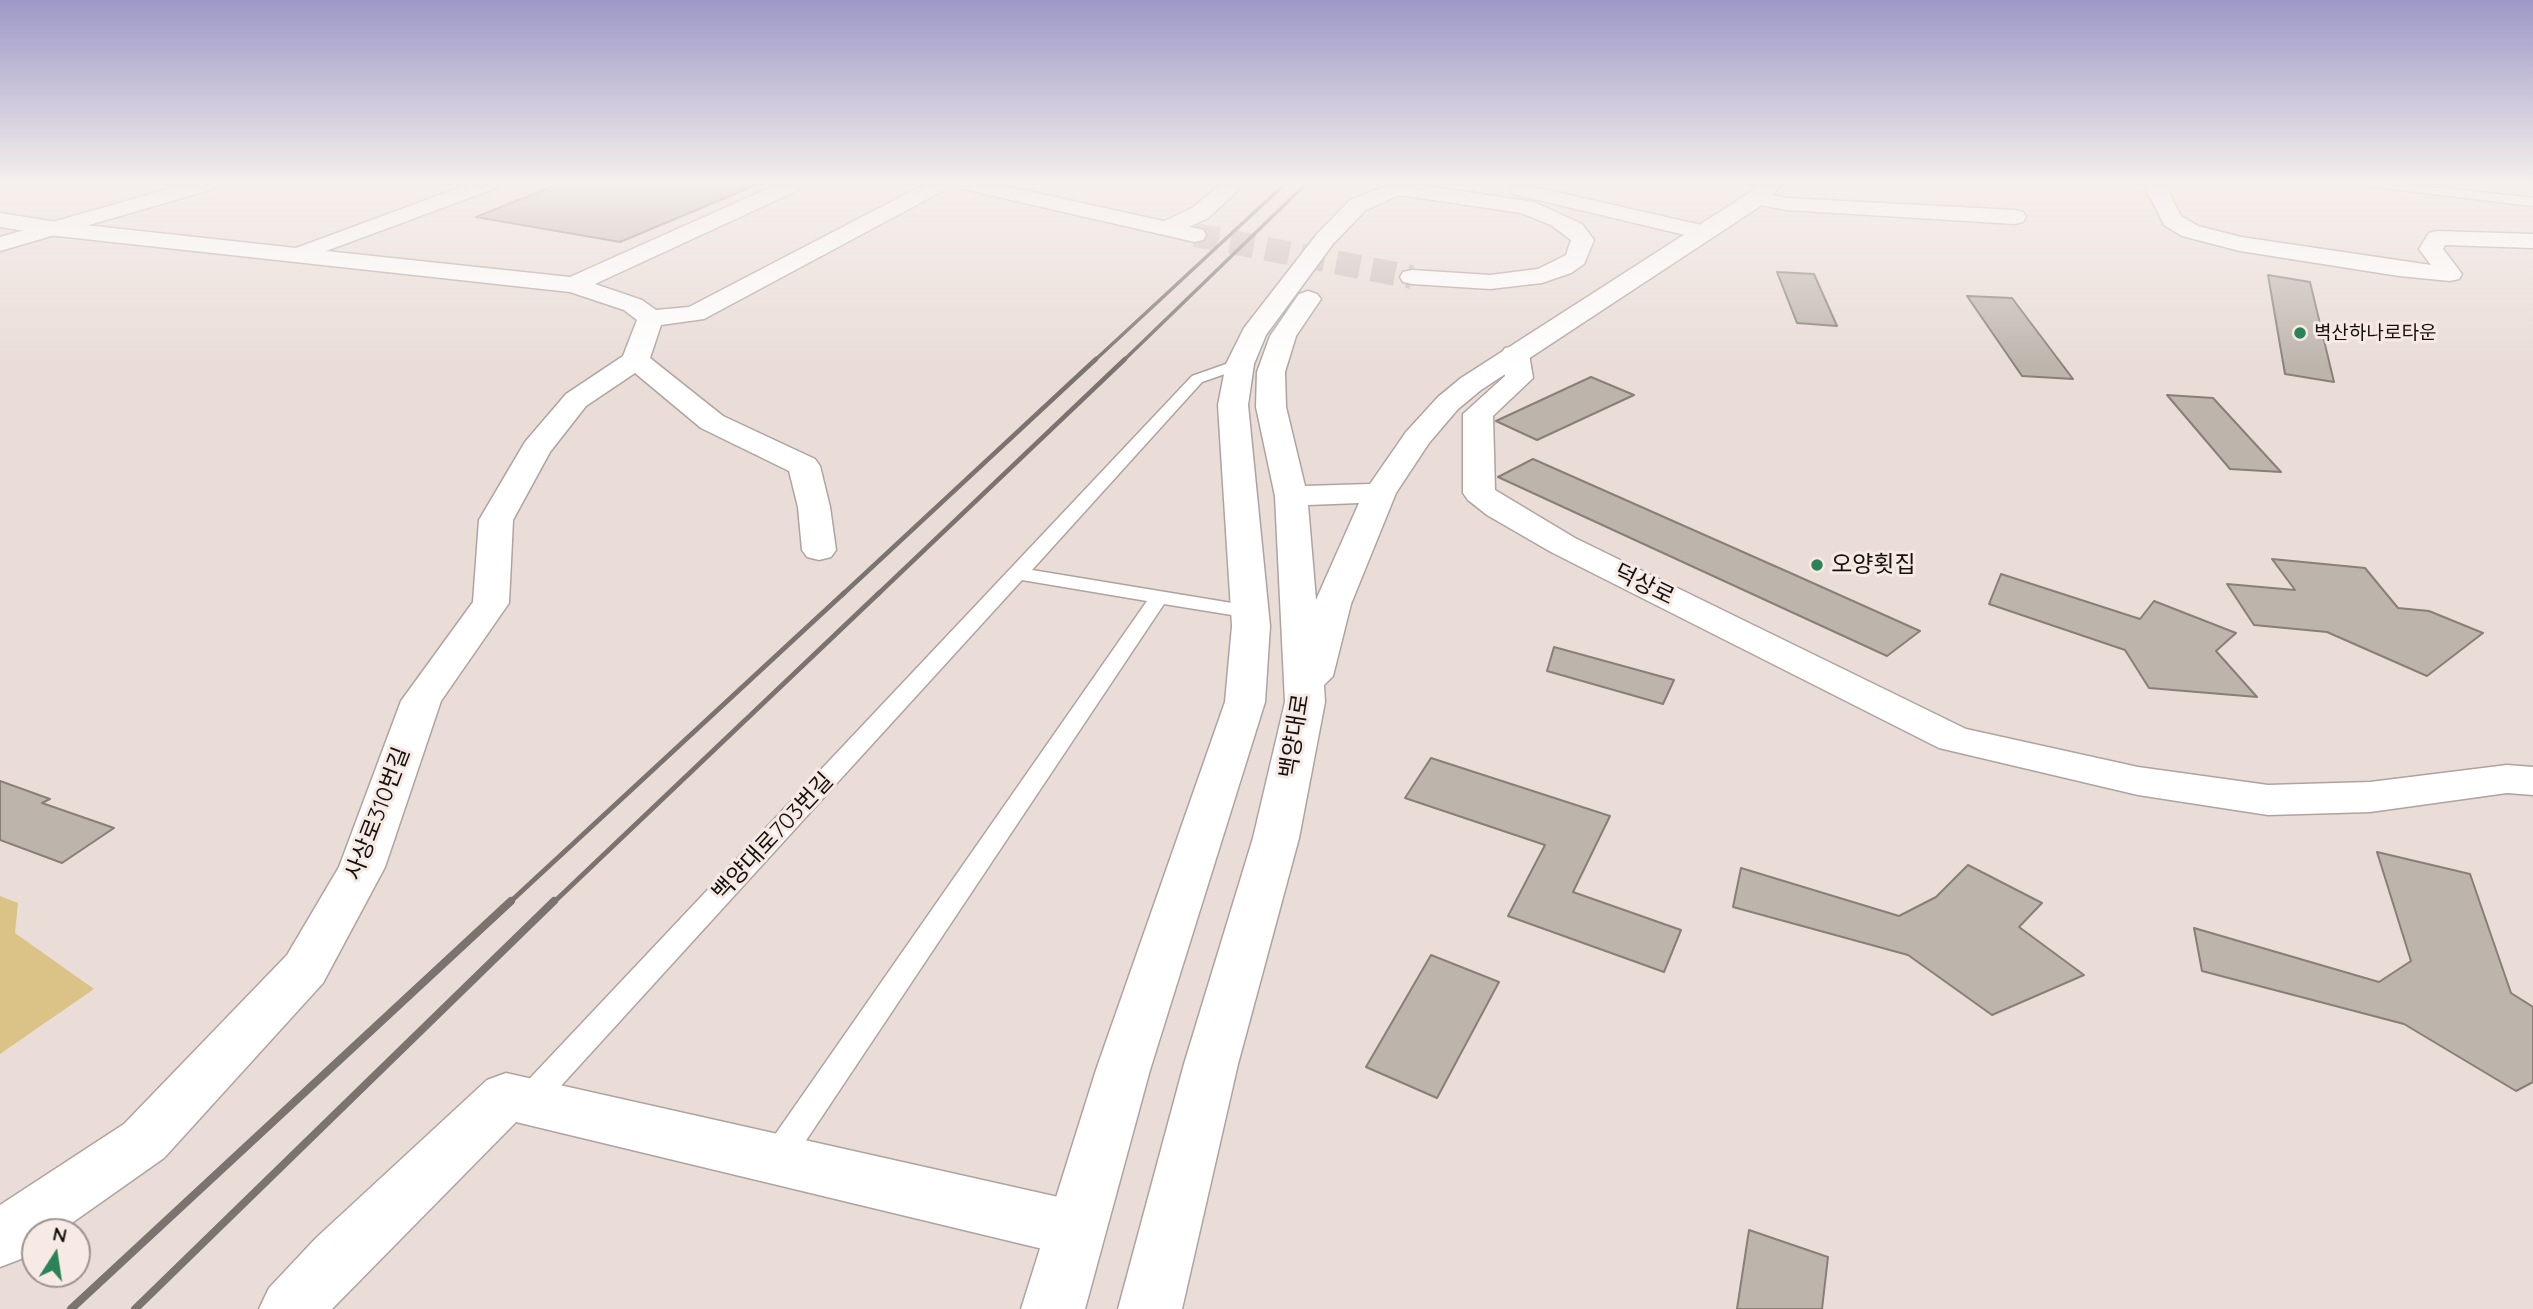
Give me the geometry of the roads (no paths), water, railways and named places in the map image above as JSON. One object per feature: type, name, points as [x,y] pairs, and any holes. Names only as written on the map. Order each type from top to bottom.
[{"type":"street","points":[[202,244],[573,285],[633,305],[651,318],[695,314],[827,244]]},
{"type":"street","points":[[297,254],[324,244]]},
{"type":"street","points":[[573,285],[663,244]]},
{"type":"street","points":[[1053,1309],[1123,1070],[1245,702],[1250,612],[1233,405],[1240,364],[1253,334],[1321,244]]},
{"type":"street","name":"백양대로","points":[[1150,1309],[1211,1064],[1276,838],[1305,702],[1291,496],[1271,407],[1272,372],[1283,335],[1317,285],[1351,244]]},
{"type":"street","points":[[1412,277],[1490,282],[1542,275],[1563,268],[1576,259],[1581,244]]},
{"type":"street","points":[[1305,702],[1333,604],[1380,493],[1416,438],[1448,403],[1515,354],[1683,244]]},
{"type":"street","points":[[2241,244],[2399,269],[2449,274],[2431,249],[2434,244]]},
{"type":"street","points":[[651,318],[635,360],[712,422],[804,466],[814,507],[819,550]]},
{"type":"street","name":"덕상로","points":[[1515,354],[1519,378],[1478,414],[1479,493],[1499,508],[1563,545],[1954,739],[2138,782],[2267,800],[2370,797],[2507,779],[2533,781]]},
{"type":"street","name":"사상로310번길","points":[[0,1239],[144,1142],[304,969],[362,867],[421,701],[491,603],[496,520],[536,449],[576,400],[635,360]]},
{"type":"street","points":[[1291,496],[1380,493]]},
{"type":"street","points":[[291,1309],[338,1258],[506,1096],[1076,1229]]},
{"type":"lane","points":[[1017,573],[1198,379],[1240,364]]},
{"type":"lane","points":[[1017,573],[1250,612]]},
{"type":"lane","name":"백양대로703번길","points":[[528,1101],[1017,573]]},
{"type":"lane","points":[[776,1159],[1158,597]]},
{"type":"tunnel","points":[[1242,244],[1412,277]]},
{"type":"railway","points":[[1094,361],[1220,244]]},
{"type":"railway","points":[[1123,361],[1244,244]]},
{"type":"railway","points":[[842,595],[1096,359]]},
{"type":"railway","points":[[877,595],[1125,359]]},
{"type":"railway","points":[[509,903],[844,593]]},
{"type":"railway","points":[[553,903],[879,593]]},
{"type":"railway","points":[[71,1309],[511,901]]},
{"type":"railway","points":[[135,1309],[554,901]]},
{"type":"place","name":"벽산하나로타운","points":[[2300,333]]},
{"type":"place","name":"오양횟집","points":[[1817,565]]}]
